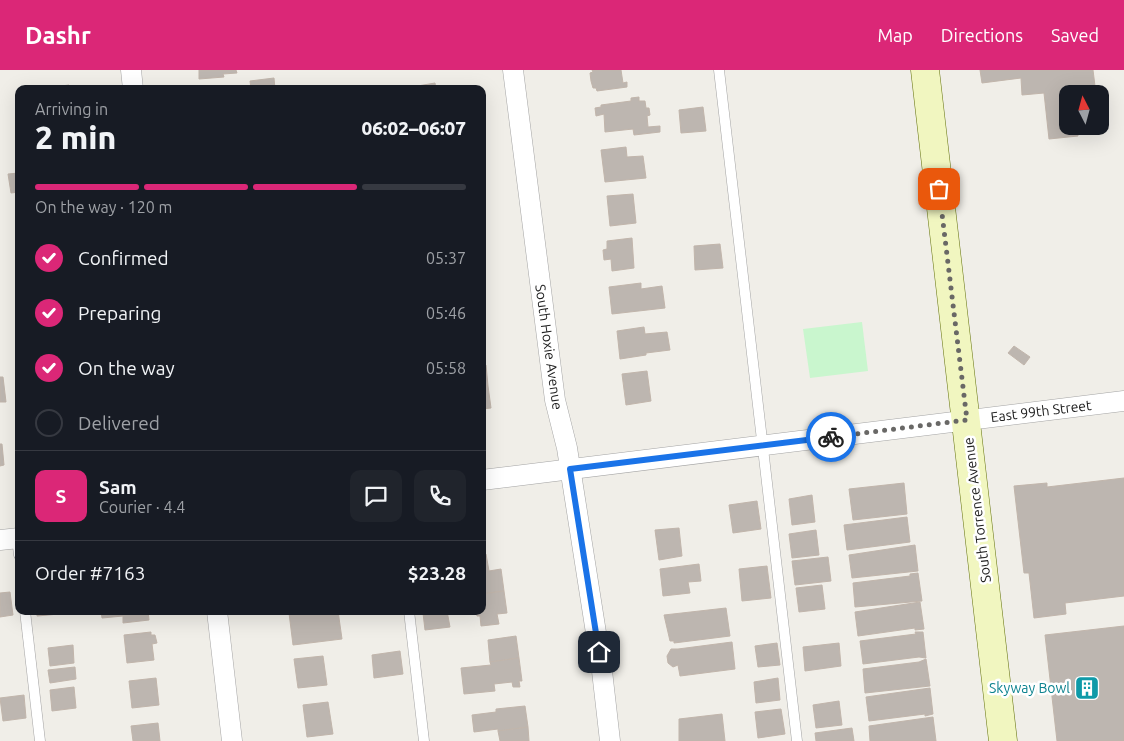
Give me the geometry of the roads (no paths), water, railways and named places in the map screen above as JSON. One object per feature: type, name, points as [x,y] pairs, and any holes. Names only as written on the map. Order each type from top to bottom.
[{"type":"main road","name":"South Torrence Avenue","points":[[925,70],[1004,741]]},
{"type":"street","points":[[131,70],[133,85]]},
{"type":"street","name":"South Hoxie Avenue","points":[[513,70],[555,400],[567,448],[602,671],[610,741]]},
{"type":"street","name":"East 99th Street","points":[[486,480],[1124,400]]},
{"type":"street","points":[[217,615],[232,741]]},
{"type":"lane","points":[[719,70],[797,741]]},
{"type":"lane","points":[[25,615],[40,741]]},
{"type":"lane","points":[[409,615],[424,741]]},
{"type":"place","name":"Skyway Bowl","points":[[1087,688]]}]
